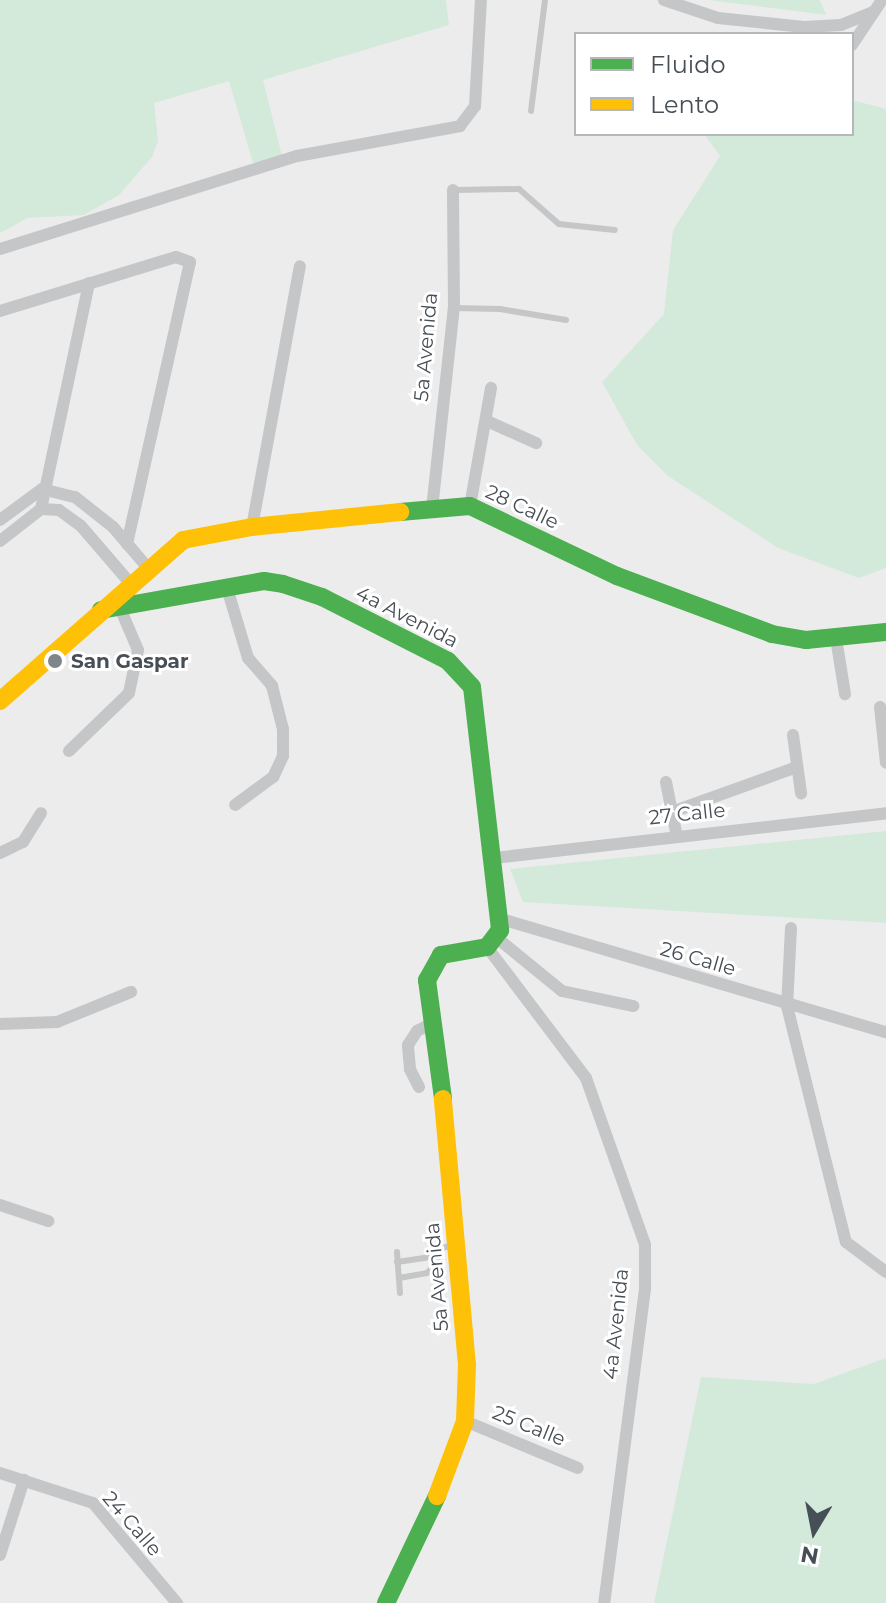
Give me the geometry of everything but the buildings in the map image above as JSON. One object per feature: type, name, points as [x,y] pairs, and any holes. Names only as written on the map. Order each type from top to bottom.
[{"type":"street","points":[[0,249],[297,156],[460,126],[475,106],[481,0]]},
{"type":"street","points":[[664,0],[718,18],[822,30],[874,12]]},
{"type":"street","points":[[854,42],[882,0]]},
{"type":"street","name":"5a Avenida","points":[[432,509],[454,308],[453,190]]},
{"type":"street","points":[[0,311],[176,257],[190,262],[127,544]]},
{"type":"street","points":[[252,527],[300,266]]},
{"type":"street","points":[[0,541],[41,509],[42,489],[89,283]]},
{"type":"street","points":[[470,506],[491,388]]},
{"type":"street","points":[[487,421],[536,443]]},
{"type":"street","points":[[0,520],[42,489]]},
{"type":"street","points":[[42,489],[75,497],[127,544],[148,568]]},
{"type":"street","name":"28 Calle","points":[[101,610],[148,568],[196,535],[470,506],[617,576],[772,634],[806,640],[886,632]]},
{"type":"street","points":[[41,509],[70,515],[130,583]]},
{"type":"street","name":"4a Avenida","points":[[101,610],[264,581],[296,588],[461,670],[472,687],[501,919],[492,943],[586,1078],[645,1245],[645,1289],[604,1603]]},
{"type":"street","points":[[227,588],[248,658],[272,686],[283,729],[283,756],[273,777],[235,805]]},
{"type":"street","points":[[69,751],[122,701],[133,682],[138,650],[120,608]]},
{"type":"street","points":[[0,701],[101,610]]},
{"type":"street","points":[[836,638],[845,694]]},
{"type":"street","points":[[880,707],[886,763]]},
{"type":"street","points":[[793,735],[801,793]]},
{"type":"street","points":[[672,812],[797,767]]},
{"type":"street","points":[[666,782],[677,837]]},
{"type":"street","points":[[0,853],[23,842],[41,813]]},
{"type":"street","name":"27 Calle","points":[[494,858],[886,813]]},
{"type":"street","name":"26 Calle","points":[[501,919],[787,1006],[886,1032]]},
{"type":"street","points":[[791,928],[787,1006],[846,1242],[886,1272]]},
{"type":"street","points":[[492,943],[562,991],[633,1006]]},
{"type":"street","name":"5a Avenida","points":[[386,1603],[444,1481],[465,1421],[467,1365],[429,970],[441,955],[492,943]]},
{"type":"street","points":[[0,1024],[57,1022],[131,992]]},
{"type":"street","points":[[419,1087],[410,1069],[408,1045],[417,1031],[433,1023]]},
{"type":"street","points":[[0,1205],[48,1221]]},
{"type":"street","name":"25 Calle","points":[[465,1421],[578,1468]]},
{"type":"street","name":"24 Calle","points":[[0,1473],[93,1503],[177,1603]]},
{"type":"street","points":[[0,1555],[24,1480]]},
{"type":"lane","points":[[531,111],[545,0]]},
{"type":"lane","points":[[453,190],[519,189],[559,224],[615,230]]},
{"type":"lane","points":[[454,308],[500,309],[566,320]]},
{"type":"lane","points":[[399,1278],[427,1273],[444,1245],[456,1245]]},
{"type":"lane","points":[[397,1252],[400,1293]]},
{"type":"lane","points":[[397,1262],[438,1256]]},
{"type":"green space","points":[[0,0],[446,0],[449,25],[263,80],[282,156],[253,163],[229,81],[154,103],[158,141],[152,157],[119,195],[84,215],[28,218],[0,233]]},
{"type":"green space","points":[[712,0],[820,0],[826,15],[716,1]]},
{"type":"green space","points":[[854,101],[886,109],[886,568],[859,578],[778,548],[668,476],[637,445],[602,382],[664,314],[673,230],[720,156],[705,136],[854,136]]},
{"type":"green space","points":[[886,831],[886,923],[523,902],[510,869]]},
{"type":"green space","points":[[886,1358],[886,1603],[654,1603],[701,1377],[814,1384]]},
{"type":"traffic: fast","points":[[400,512],[470,506],[617,576],[772,634],[806,640],[886,632]]},
{"type":"traffic: fast","points":[[101,610],[264,581],[283,584],[322,597],[448,661],[472,687],[500,930],[487,947],[441,955],[427,980],[443,1099]]},
{"type":"traffic: fast","points":[[386,1603],[437,1496]]},
{"type":"traffic: slow","points":[[0,701],[183,540],[252,527],[400,512]]},
{"type":"traffic: slow","points":[[437,1496],[465,1421],[467,1365],[443,1099]]},
{"type":"place","name":"San Gaspar","points":[[55,661]]}]
